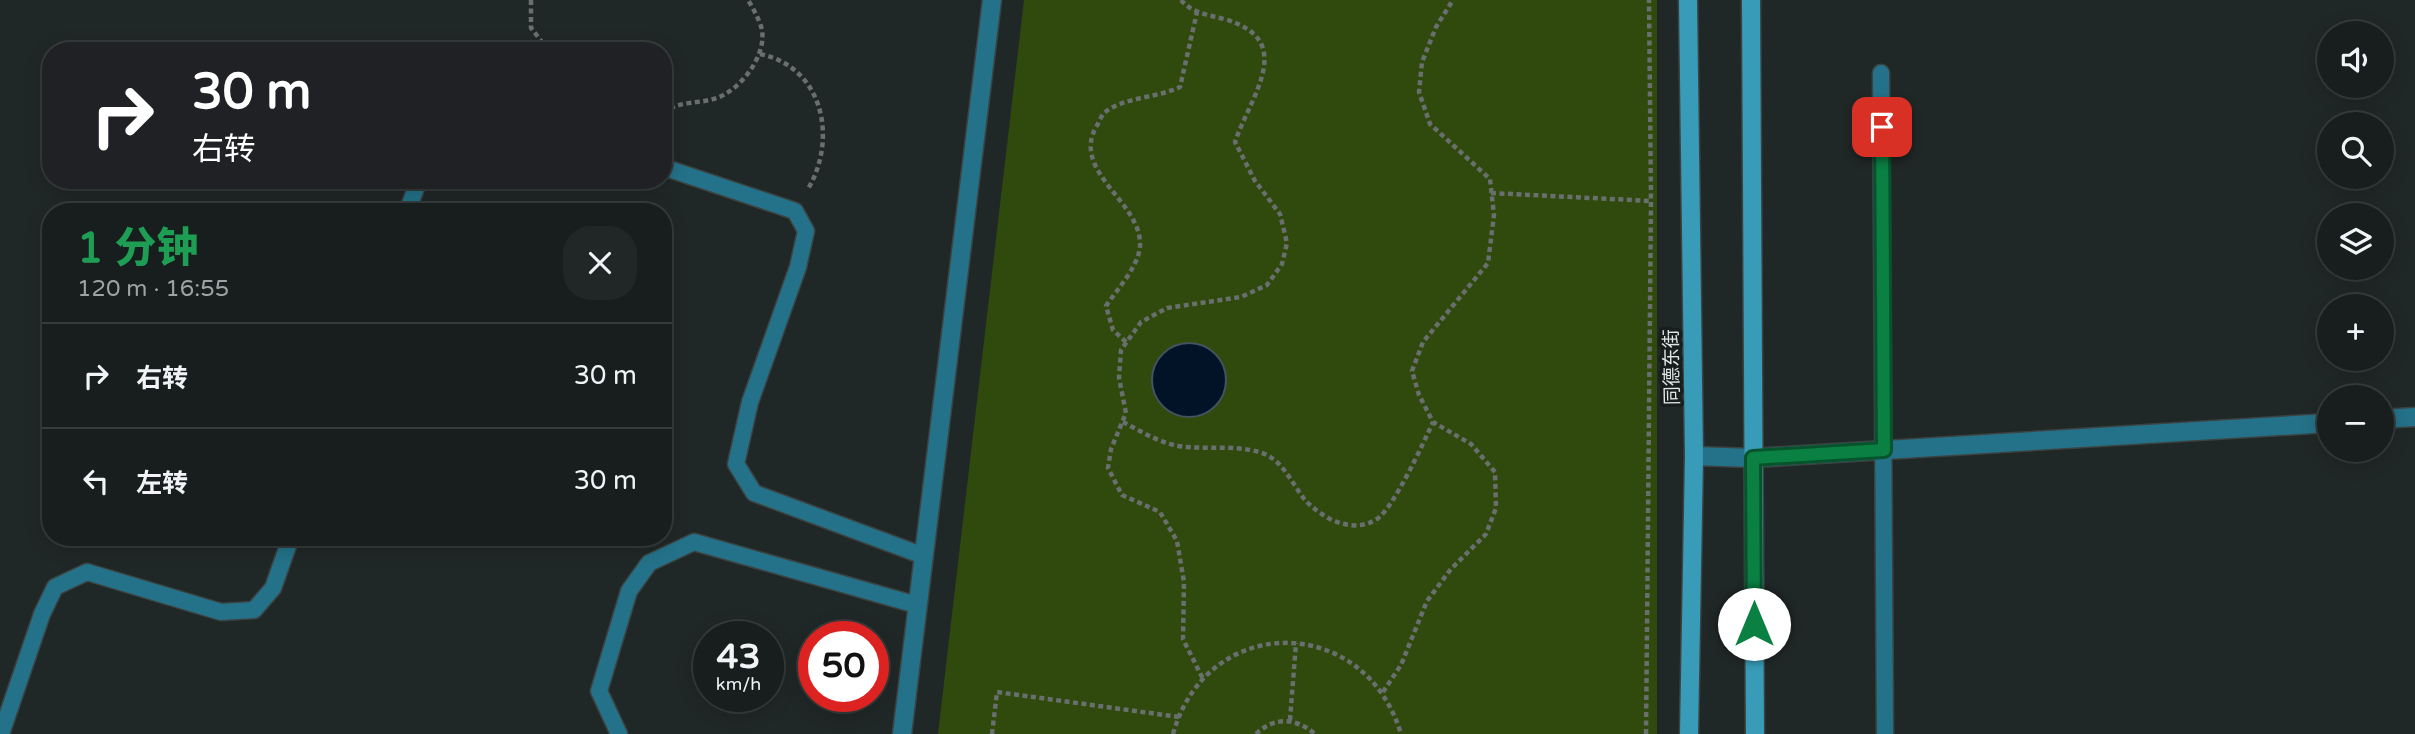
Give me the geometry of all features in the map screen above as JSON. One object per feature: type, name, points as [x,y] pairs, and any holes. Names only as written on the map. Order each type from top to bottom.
[{"type":"main road","name":"同德东街","points":[[1688,0],[1694,456],[1689,734]]},
{"type":"main road","points":[[1751,0],[1755,734]]},
{"type":"street","points":[[902,734],[992,0]]},
{"type":"street","points":[[2394,418],[2415,417]]},
{"type":"street","points":[[1694,456],[1753,458],[2317,424]]},
{"type":"lane","points":[[1881,73],[1885,734]]},
{"type":"lane","points":[[672,170],[795,211],[806,231],[750,402],[736,464],[754,493],[924,556]]},
{"type":"lane","points":[[619,734],[599,691],[629,591],[649,564],[694,542],[918,606]]},
{"type":"lane","points":[[1,734],[42,614],[55,587],[87,572],[222,612],[254,610],[273,588],[288,546]]},
{"type":"path","points":[[531,0],[531,28],[542,42]]},
{"type":"path","points":[[672,107],[725,95],[746,75],[760,54],[762,30],[748,0]]},
{"type":"path","points":[[1181,0],[1189,10],[1246,28],[1256,34],[1265,49],[1265,74],[1235,142],[1255,181],[1280,214],[1287,243],[1283,264],[1268,285],[1241,297],[1167,308],[1141,322],[1121,350],[1119,378],[1126,413],[1111,449],[1108,468],[1122,495],[1160,513],[1177,541],[1184,582],[1183,639],[1203,678]]},
{"type":"path","points":[[1383,692],[1401,665],[1427,601],[1451,569],[1486,534],[1496,508],[1495,472],[1471,444],[1433,422],[1419,395],[1412,371],[1423,342],[1488,262],[1494,215],[1490,179],[1430,124],[1419,92],[1422,62],[1436,27],[1453,0]]},
{"type":"path","points":[[1646,734],[1651,201],[1649,0]]},
{"type":"path","points":[[1126,342],[1113,330],[1106,306],[1136,260],[1140,240],[1130,215],[1104,180],[1093,158],[1091,136],[1104,113],[1180,87],[1198,12]]},
{"type":"path","points":[[760,54],[780,58],[807,81],[821,109],[816,175],[795,211]]},
{"type":"path","points":[[1492,194],[1651,201]]},
{"type":"path","points":[[1123,422],[1154,438],[1185,447],[1228,447],[1264,453],[1285,471],[1306,500],[1330,521],[1359,526],[1378,519],[1420,451],[1433,422]]},
{"type":"path","points":[[1173,734],[1179,717],[1203,678],[1231,657],[1253,647],[1277,642],[1325,648],[1347,658],[1367,673],[1383,692],[1401,734]]},
{"type":"path","points":[[1290,720],[1296,643]]},
{"type":"path","points":[[992,734],[997,692],[1179,717]]},
{"type":"path","points":[[1256,734],[1276,721],[1290,720],[1303,724],[1315,734]]},
{"type":"green space","points":[[1024,0],[1657,0],[1657,734],[938,734]]},
{"type":"water","points":[[1189,343],[1203,346],[1215,354],[1223,366],[1226,380],[1223,394],[1215,406],[1203,414],[1189,417],[1175,414],[1163,406],[1155,394],[1152,380],[1155,366],[1163,354],[1175,346]]},
{"type":"route","points":[[1754,624],[1753,458],[1884,450],[1882,127]]}]
